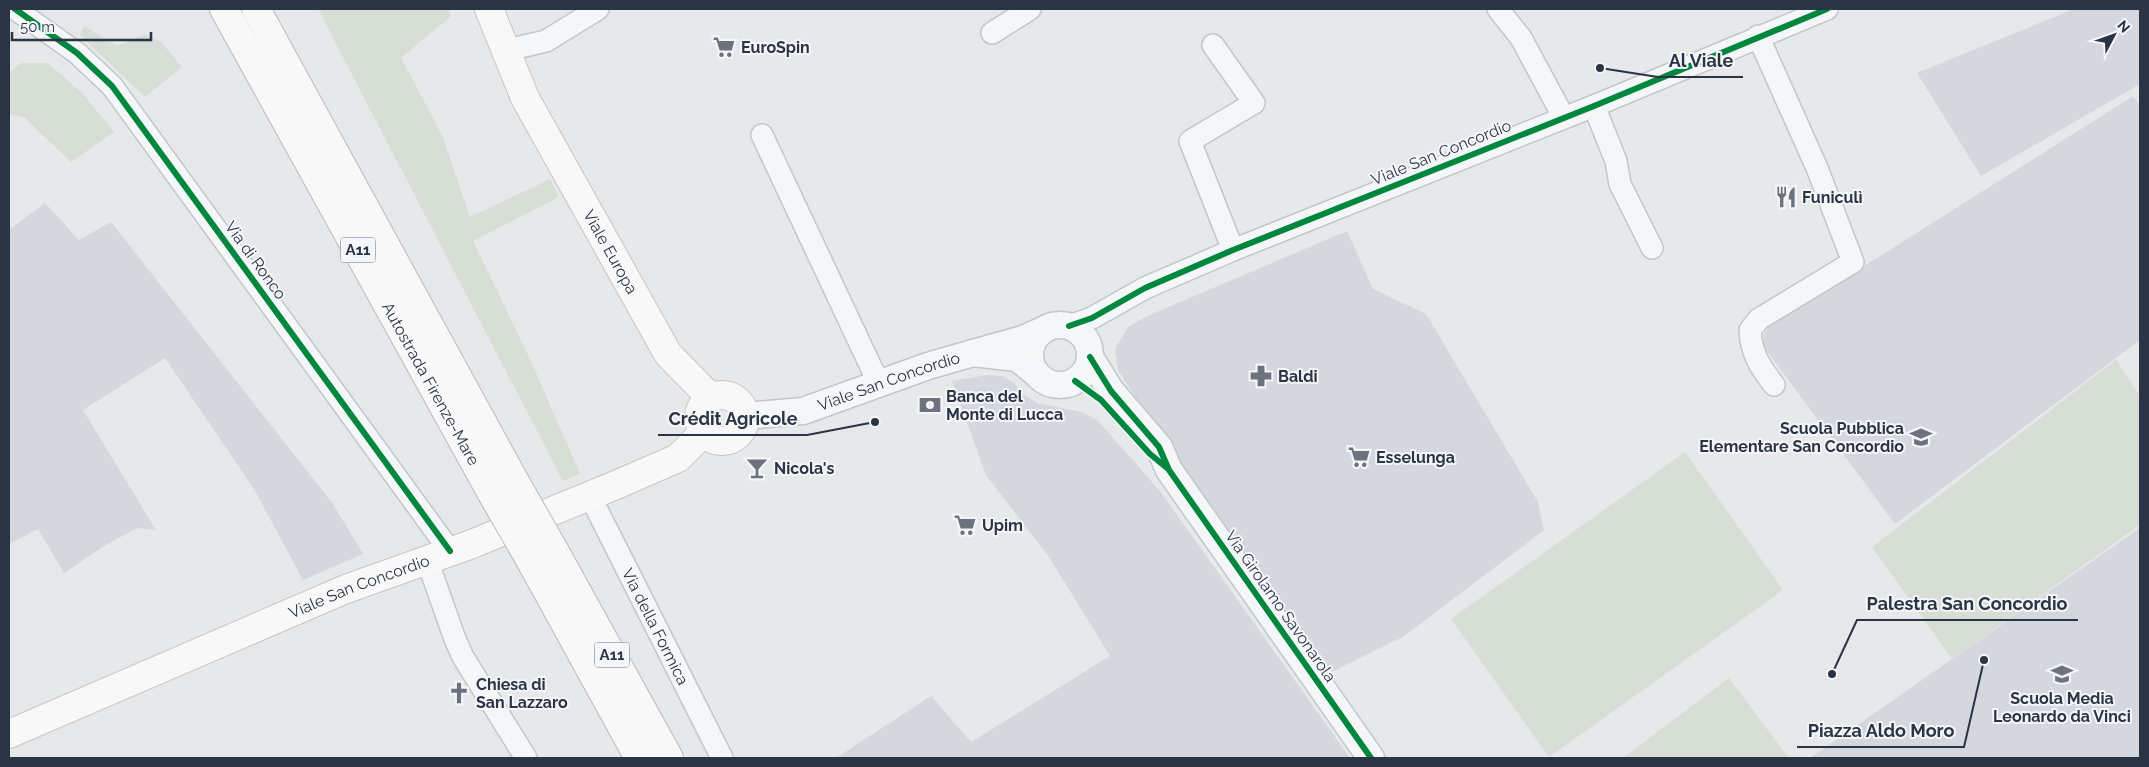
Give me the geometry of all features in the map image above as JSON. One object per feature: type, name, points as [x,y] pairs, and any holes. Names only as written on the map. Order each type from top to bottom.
[{"type":"main road","name":"Autostrada Firenze-Mare","points":[[224,9],[544,558],[669,758]]},
{"type":"main road","name":"Autostrada Firenze-Mare","points":[[256,9],[503,486]]},
{"type":"main road","name":"Viale Europa","points":[[471,9],[511,80],[525,98]]},
{"type":"main road","name":"Viale Europa","points":[[489,9],[525,98],[668,354],[711,398]]},
{"type":"main road","points":[[726,395],[733,398],[743,408],[745,416],[742,430],[731,439],[716,440],[704,432],[700,425],[699,417],[705,403],[711,398],[726,395]]},
{"type":"main road","name":"Viale San Concordio","points":[[9,734],[346,589],[438,556],[590,496],[678,458],[704,432]]},
{"type":"main road","name":"Autostrada Firenze-Mare","points":[[544,558],[638,758]]},
{"type":"street","name":"Via di Ronco","points":[[15,9],[77,53],[112,86],[438,556],[452,631],[463,657],[526,758]]},
{"type":"street","points":[[506,50],[546,40],[598,9]]},
{"type":"street","points":[[992,33],[1030,9]]},
{"type":"street","points":[[1498,9],[1521,38],[1564,118]]},
{"type":"street","name":"Viale San Concordio","points":[[745,416],[803,411],[928,366],[1017,341],[1051,326],[1068,326],[1092,318],[1145,288],[1234,250],[1594,106],[1758,36],[1827,9]]},
{"type":"street","points":[[1758,36],[1818,168],[1852,262],[1759,319],[1750,330],[1751,346],[1763,371],[1774,385]]},
{"type":"street","points":[[1213,46],[1254,103],[1190,141],[1234,250]]},
{"type":"street","points":[[1594,106],[1616,161],[1620,184],[1652,248]]},
{"type":"street","points":[[762,135],[879,384]]},
{"type":"street","points":[[1068,326],[1076,329],[1087,341],[1090,357],[1088,367],[1075,381]]},
{"type":"street","points":[[1036,372],[1030,359],[1030,352],[1037,336],[1043,330]]},
{"type":"street","name":"Viale San Concordio","points":[[974,353],[1017,358],[1047,382],[1054,384],[1061,385],[1075,381]]},
{"type":"street","name":"Via Girolamo Savonarola","points":[[1090,357],[1111,391],[1159,448],[1169,470],[1370,758]]},
{"type":"street","name":"Via Girolamo Savonarola","points":[[1075,381],[1101,400],[1150,454],[1169,470]]},
{"type":"street","name":"Via della Formica","points":[[590,496],[722,758]]},
{"type":"shaded area","points":[[318,9],[448,9],[451,16],[401,58],[442,135],[470,217],[550,179],[559,197],[473,241],[530,359],[580,474],[563,481]]},
{"type":"shaded area","points":[[2074,9],[2140,9],[2140,84],[1981,176],[1917,73]]},
{"type":"shaded area","points":[[84,26],[117,46],[145,34],[161,42],[182,67],[145,97],[80,35]]},
{"type":"shaded area","points":[[22,63],[48,63],[83,94],[114,132],[71,162],[25,118],[9,114],[9,73]]},
{"type":"shaded area","name":"Scuola Pubblica Elementare San Concordio","points":[[2133,96],[2140,106],[2140,340],[1895,524],[1764,347],[1764,334],[1768,327]]},
{"type":"shaded area","points":[[45,203],[79,240],[111,222],[333,504],[363,554],[303,580],[254,489],[165,358],[83,410],[156,530],[137,528],[104,546],[64,573],[38,529],[9,544],[9,230]]},
{"type":"shaded area","points":[[1347,231],[1373,289],[1426,314],[1538,502],[1544,530],[1403,637],[1329,673],[1151,421],[1118,370],[1115,349],[1128,327],[1145,317]]},
{"type":"shaded area","points":[[2116,360],[2140,396],[2140,525],[1952,659],[1872,547]]},
{"type":"shaded area","points":[[987,375],[1002,376],[1014,383],[1023,394],[1037,403],[1081,412],[1097,420],[1160,491],[1350,758],[836,758],[931,696],[971,742],[1110,656],[1049,557],[986,475],[952,381]]},
{"type":"shaded area","points":[[1685,452],[1783,590],[1549,757],[1451,619]]},
{"type":"shaded area","points":[[2140,528],[2140,756],[2137,758],[1810,758]]},
{"type":"shaded area","points":[[1729,678],[1787,756],[1783,758],[1623,758]]},
{"type":"cycle path","points":[[15,9],[77,53],[112,86],[450,551]]},
{"type":"cycle path","points":[[1069,326],[1092,318],[1145,288],[1233,250],[1594,106],[1827,9]]},
{"type":"cycle path","points":[[1090,357],[1111,391],[1159,447],[1169,470],[1371,758]]},
{"type":"cycle path","points":[[1075,381],[1101,400],[1150,454],[1167,468]]},
{"type":"place","name":"EuroSpin","points":[[724,47]]},
{"type":"place","name":"Al Viale","points":[[1600,68]]},
{"type":"place","name":"Funiculì","points":[[1786,197]]},
{"type":"place","name":"Baldi","points":[[1261,376]]},
{"type":"place","name":"Banca del Monte di Lucca","points":[[930,405]]},
{"type":"place","name":"Crédit Agricole","points":[[875,422]]},
{"type":"place","name":"Scuola Pubblica Elementare San Concordio","points":[[1921,437]]},
{"type":"place","name":"Esselunga","points":[[1359,457]]},
{"type":"place","name":"Nicola's","points":[[757,468]]},
{"type":"place","name":"Upim","points":[[965,525]]},
{"type":"place","name":"Piazza Aldo Moro","points":[[1984,660]]},
{"type":"place","name":"Palestra San Concordio","points":[[1832,674]]},
{"type":"place","name":"Scuola Media Leonardo da Vinci","points":[[2062,674]]},
{"type":"place","name":"Chiesa di San Lazzaro","points":[[459,693]]}]
